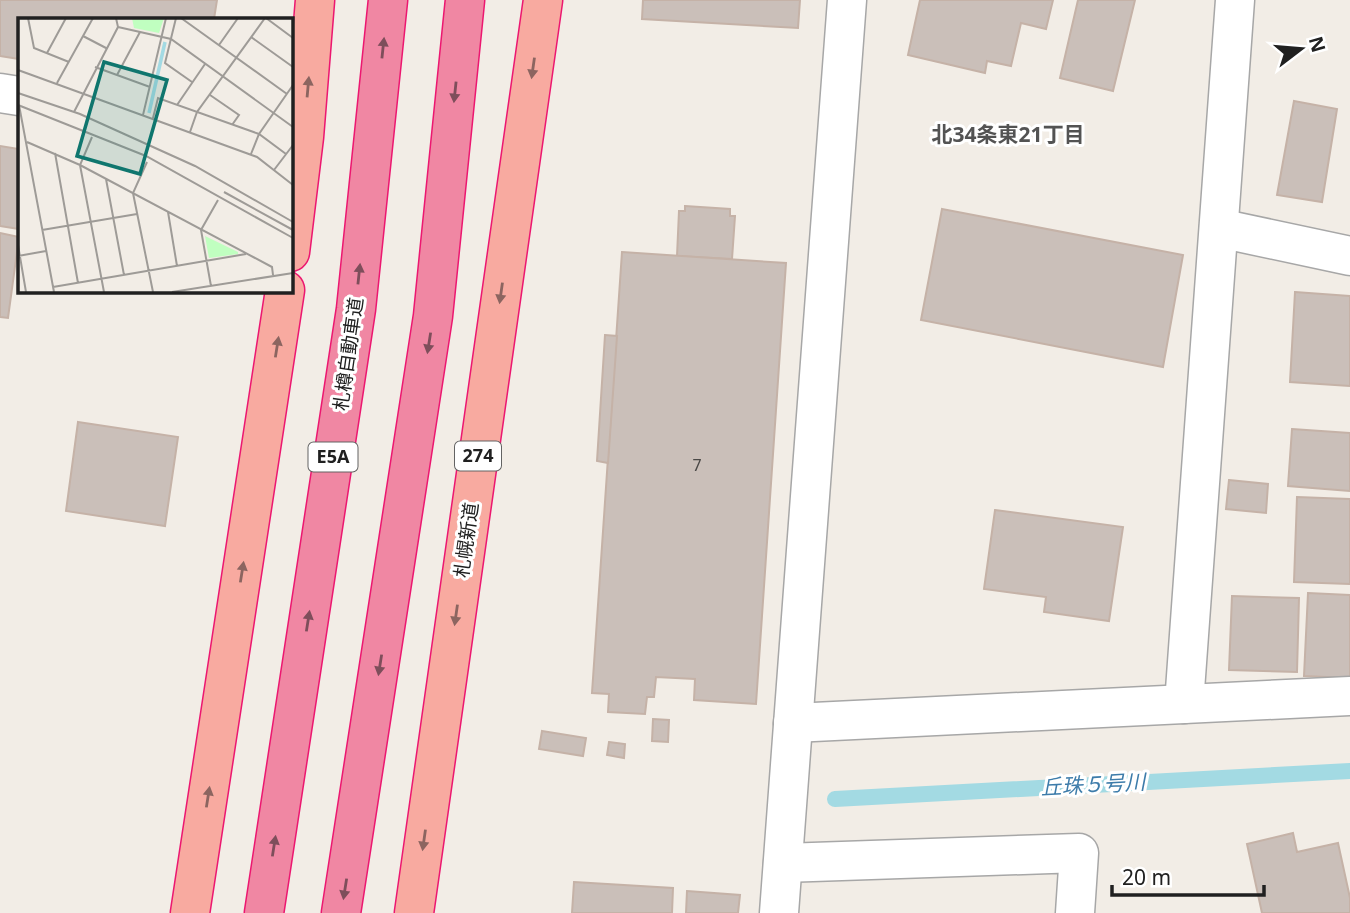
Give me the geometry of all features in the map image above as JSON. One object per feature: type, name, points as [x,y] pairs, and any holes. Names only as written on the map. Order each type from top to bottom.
[{"type":"highway","points":[[292,220],[297,136],[315,0]]},
{"type":"highway","name":"札樽自動車道","points":[[264,913],[356,309],[388,0]]},
{"type":"highway","points":[[341,913],[433,316],[465,0]]},
{"type":"highway","name":"札幌新道","points":[[414,913],[543,0]]},
{"type":"highway","points":[[190,913],[285,292]]},
{"type":"street","points":[[779,913],[847,0]]},
{"type":"street","points":[[1184,704],[1235,0]]},
{"type":"street","points":[[0,93],[18,96]]},
{"type":"street","points":[[1219,228],[1350,256]]},
{"type":"street","points":[[793,723],[1350,696]]},
{"type":"street","points":[[783,863],[1079,853],[1075,913]]},
{"type":"building","points":[[0,0],[217,0],[214,18],[18,18],[18,59],[0,56]]},
{"type":"building","points":[[643,0],[800,0],[798,28],[642,19]]},
{"type":"building","points":[[920,0],[1053,0],[1046,29],[1021,23],[1011,66],[987,61],[985,73],[908,55]]},
{"type":"building","points":[[1078,0],[1135,0],[1113,91],[1060,78]]},
{"type":"building","points":[[1294,101],[1337,109],[1322,202],[1277,195]]},
{"type":"building","points":[[0,146],[18,149],[18,229],[0,226]]},
{"type":"building","points":[[685,206],[730,209],[730,216],[735,216],[732,259],[677,256],[679,211],[685,211]]},
{"type":"building","points":[[942,209],[1183,255],[1163,367],[921,320]]},
{"type":"building","points":[[0,233],[18,237],[18,244],[8,318],[0,317]]},
{"type":"building","points":[[622,252],[786,263],[756,704],[694,700],[695,679],[656,677],[654,697],[647,697],[645,714],[608,712],[609,694],[592,693]]},
{"type":"building","points":[[1295,292],[1350,296],[1350,386],[1290,382]]},
{"type":"building","points":[[605,335],[617,336],[608,463],[597,461]]},
{"type":"building","points":[[78,422],[178,437],[165,526],[66,511]]},
{"type":"building","points":[[1292,429],[1350,433],[1350,491],[1288,486]]},
{"type":"building","points":[[1229,480],[1268,484],[1266,513],[1226,509]]},
{"type":"building","points":[[1297,497],[1350,499],[1350,584],[1294,582]]},
{"type":"building","points":[[995,510],[1123,527],[1109,621],[1044,612],[1046,597],[984,589]]},
{"type":"building","points":[[1308,593],[1350,595],[1350,678],[1304,676]]},
{"type":"building","points":[[1232,596],[1299,598],[1297,672],[1229,670]]},
{"type":"building","points":[[653,719],[669,720],[668,742],[652,741]]},
{"type":"building","points":[[542,731],[586,738],[583,756],[539,749]]},
{"type":"building","points":[[609,742],[625,744],[624,758],[607,755]]},
{"type":"building","points":[[1293,833],[1297,852],[1338,843],[1350,898],[1350,913],[1262,913],[1247,844]]},
{"type":"building","points":[[574,882],[673,888],[672,913],[572,913]]},
{"type":"building","points":[[687,891],[740,895],[738,913],[686,913]]},
{"type":"waterway","name":"丘珠５号川","points":[[835,799],[1350,771]]},
{"type":"district","name":"北34条東21丁目","points":[[1008,135]]}]
